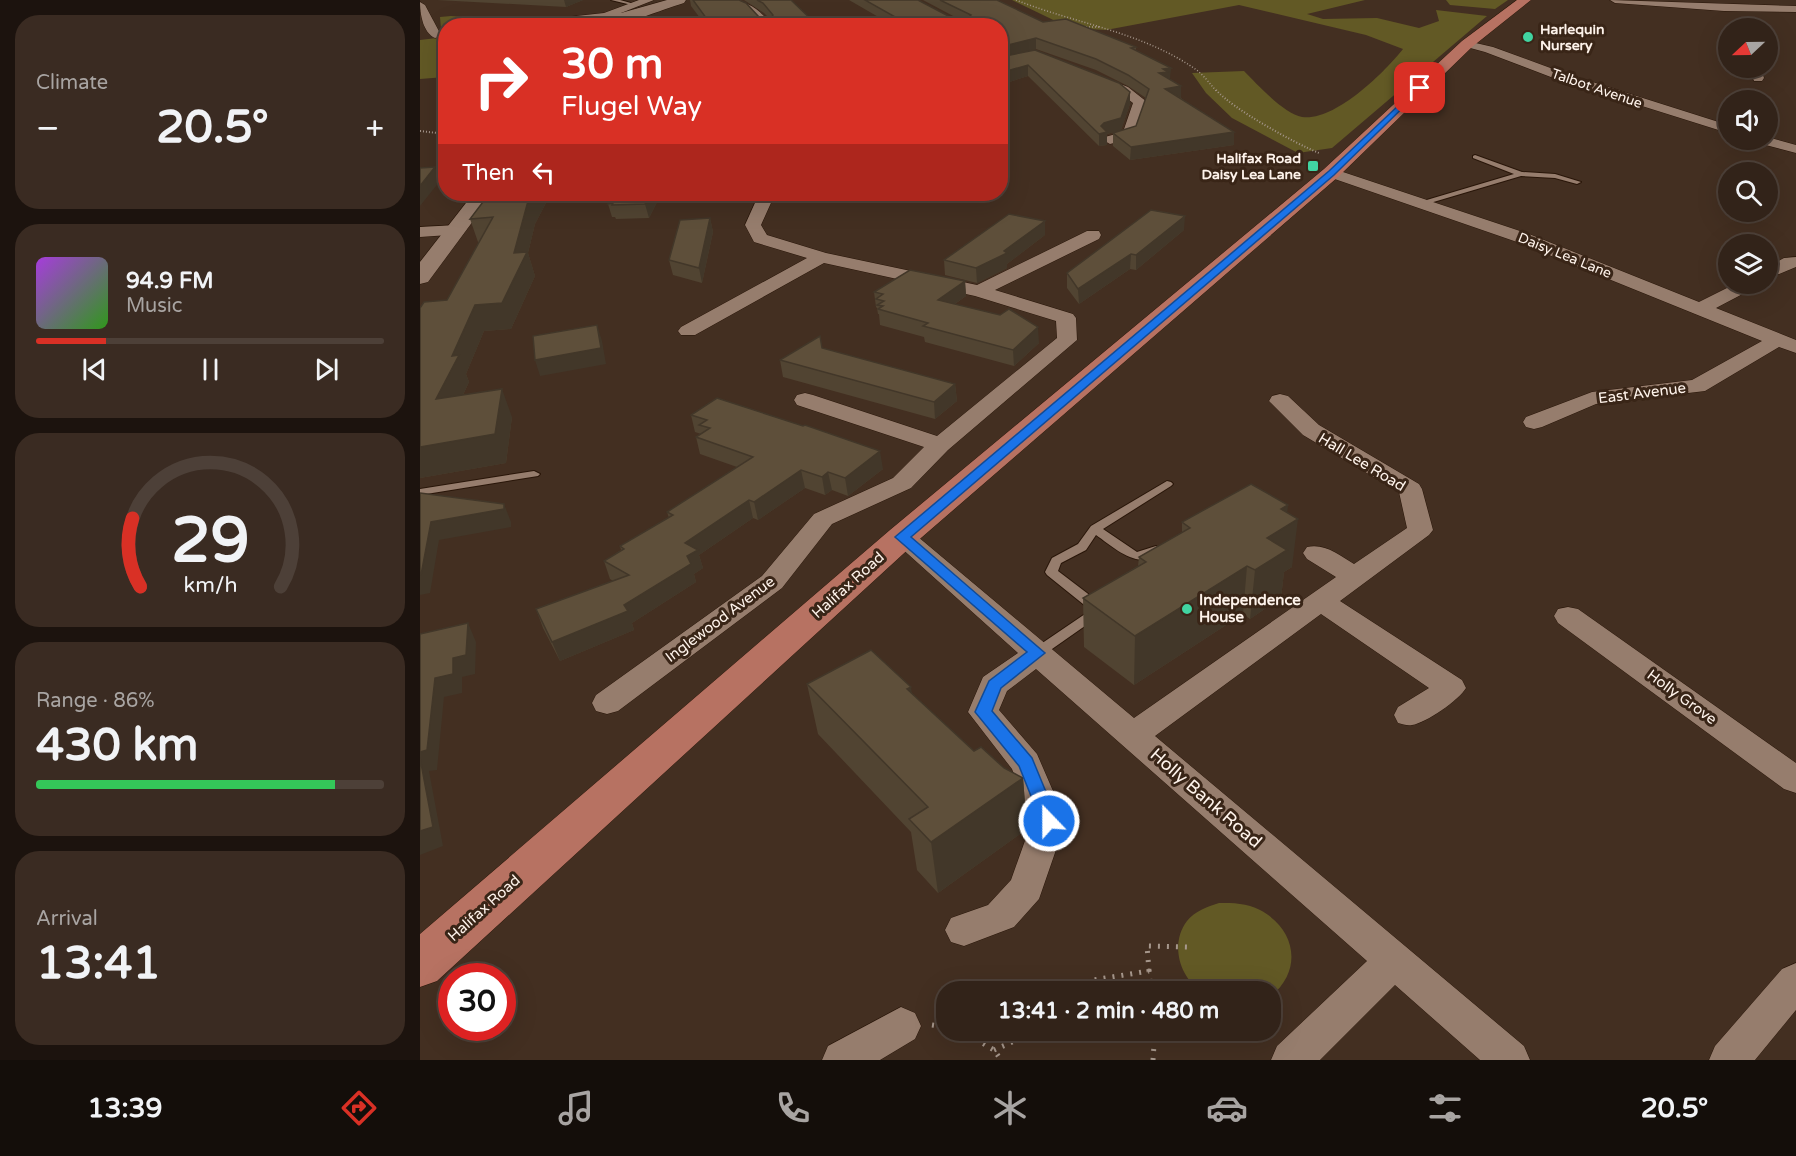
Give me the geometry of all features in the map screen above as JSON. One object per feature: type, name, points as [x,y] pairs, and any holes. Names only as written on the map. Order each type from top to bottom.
[{"type":"highway","name":"Halifax Road","points":[[420,965],[902,537],[1337,168],[1467,44],[1525,0]]},
{"type":"street","points":[[612,18],[649,0]]},
{"type":"street","points":[[617,18],[680,0]]},
{"type":"street","points":[[731,0],[753,9],[761,18]]},
{"type":"street","points":[[1616,0],[1724,8],[1746,4],[1796,9]]},
{"type":"street","points":[[423,3],[438,31]]},
{"type":"street","points":[[1724,8],[1730,18]]},
{"type":"street","points":[[420,37],[438,35]]},
{"type":"street","name":"Talbot Avenue","points":[[1467,44],[1489,49],[1560,76],[1718,126]]},
{"type":"street","points":[[1091,77],[1124,90],[1140,102],[1129,135],[1110,140]]},
{"type":"street","points":[[1778,144],[1796,149]]},
{"type":"street","name":"Daisy Lea Lane","points":[[1337,168],[1423,204],[1523,238],[1787,344]]},
{"type":"street","points":[[420,277],[478,201]]},
{"type":"street","name":"Inglewood Avenue","points":[[607,703],[772,582],[823,519],[902,483],[940,445],[1067,340],[1066,318],[979,291],[822,257],[760,238],[753,225],[764,201]]},
{"type":"street","points":[[420,232],[457,230]]},
{"type":"street","points":[[979,291],[1093,235]]},
{"type":"street","points":[[688,332],[822,257]]},
{"type":"street","points":[[1778,268],[1790,262],[1796,262]]},
{"type":"street","points":[[1700,309],[1729,294]]},
{"type":"street","name":"East Avenue","points":[[1533,422],[1592,398],[1697,386],[1787,344]]},
{"type":"street","points":[[805,400],[940,445]]},
{"type":"street","name":"Hall Lee Road","points":[[1132,735],[1420,530],[1410,489],[1311,430],[1280,401]]},
{"type":"street","name":"Holly Bank Road","points":[[902,537],[1510,1060]]},
{"type":"street","points":[[1316,553],[1356,577]]},
{"type":"street","points":[[1321,601],[1452,688],[1409,715]]},
{"type":"street","name":"Holly Grove","points":[[1568,616],[1796,780]]},
{"type":"street","points":[[964,930],[1001,916],[1026,888],[1049,821],[1026,763],[983,712],[994,685],[1037,653]]},
{"type":"street","points":[[1291,1060],[1394,960]]},
{"type":"street","points":[[1730,1060],[1796,981]]},
{"type":"street","points":[[842,1060],[901,1026]]},
{"type":"lane","points":[[613,0],[636,5]]},
{"type":"lane","points":[[1475,157],[1521,174],[1555,176],[1577,182]]},
{"type":"lane","points":[[1423,204],[1521,174]]},
{"type":"lane","points":[[420,492],[534,474]]},
{"type":"lane","points":[[1037,653],[1095,614],[1095,606],[1051,572],[1056,561],[1082,548],[1095,529],[1167,484]]},
{"type":"lane","points":[[1095,529],[1135,556],[1148,554],[1167,543]]},
{"type":"path","points":[[1016,0],[1041,10],[1106,27],[1177,59],[1199,72],[1221,96],[1337,168]]},
{"type":"path","points":[[1084,27],[1106,27]]},
{"type":"path","points":[[420,131],[438,133]]},
{"type":"path","points":[[1150,981],[1147,946],[1188,947]]},
{"type":"path","points":[[1092,981],[1149,971]]},
{"type":"path","points":[[979,1041],[994,1050],[1001,1060]]},
{"type":"path","points":[[994,1050],[1015,1041]]},
{"type":"path","points":[[1153,1060],[1154,1041]]},
{"type":"shaded area","points":[[1012,0],[1365,0],[1307,14],[1323,19],[1377,18],[1419,28],[1439,21],[1436,10],[1487,16],[1332,148],[1298,153],[1232,118],[1206,93],[1192,73],[1244,71],[1271,98],[1287,110],[1302,117],[1315,116],[1329,112],[1357,94],[1403,49],[1366,35],[1239,5],[1106,30],[1070,28]]},
{"type":"shaded area","points":[[1446,0],[1508,0],[1495,9],[1450,5]]},
{"type":"shaded area","points":[[451,16],[481,18],[440,18]]},
{"type":"shaded area","points":[[438,38],[438,78],[420,79],[420,40]]},
{"type":"shaded area","points":[[1219,903],[1235,903],[1260,910],[1272,918],[1288,939],[1291,950],[1288,974],[1281,986],[1281,981],[1190,981],[1179,959],[1179,939],[1187,921],[1206,908]]},
{"type":"building","points":[[693,0],[739,0],[746,3],[759,17],[771,18],[706,18]]},
{"type":"building","points":[[757,0],[791,0],[810,18],[771,18],[773,15],[763,3]]},
{"type":"building","points":[[865,0],[918,0],[952,18],[897,18]]},
{"type":"building","points":[[940,0],[997,0],[1043,22],[1066,19],[1136,47],[1131,48],[1171,68],[1163,69],[1168,72],[1159,73],[1181,86],[1165,89],[1234,132],[1131,147],[1113,133],[1136,126],[1149,89],[1128,75],[1096,59],[1036,38],[1008,45],[1008,18],[968,18],[971,15]]},
{"type":"building","points":[[1035,50],[1119,83],[1130,92],[1121,118],[1104,123],[1101,126],[1107,132],[1099,134],[1028,65],[1008,71],[1008,55]]},
{"type":"building","points":[[435,167],[420,186],[420,168]]},
{"type":"building","points":[[484,201],[528,201],[514,253],[527,252],[502,303],[475,305],[452,356],[459,355],[436,399],[502,389],[495,434],[420,447],[420,308],[424,302],[447,300],[493,217],[470,219]]},
{"type":"building","points":[[610,201],[647,201],[645,204],[608,204]]},
{"type":"building","points":[[1151,210],[1185,216],[1136,255],[1131,254],[1078,289],[1067,273]]},
{"type":"building","points":[[1009,214],[1045,221],[1004,251],[1007,253],[976,268],[944,260]]},
{"type":"building","points":[[710,218],[699,268],[669,260],[680,220]]},
{"type":"building","points":[[910,270],[965,281],[938,300],[1000,315],[1009,309],[1038,327],[1013,350],[923,326],[928,323],[878,309],[883,306],[877,305],[884,301],[876,299],[883,294],[874,292]]},
{"type":"building","points":[[597,325],[601,348],[535,360],[533,336]]},
{"type":"building","points":[[820,336],[822,348],[955,384],[934,402],[780,360]]},
{"type":"building","points":[[717,398],[880,451],[845,478],[828,472],[822,477],[801,470],[754,502],[749,500],[685,543],[698,550],[687,556],[691,564],[624,605],[628,611],[552,642],[536,609],[629,575],[604,561],[624,549],[620,546],[673,515],[667,512],[753,457],[696,437],[710,428],[699,425],[707,420],[691,415]]},
{"type":"building","points":[[1251,484],[1288,505],[1281,509],[1298,519],[1267,538],[1287,550],[1255,570],[1247,566],[1135,636],[1083,598],[1146,562],[1139,557],[1190,528],[1182,522]]},
{"type":"building","points":[[420,493],[504,504],[504,509],[431,522],[420,575]]},
{"type":"building","points":[[468,623],[466,655],[453,658],[453,674],[435,678],[427,750],[420,752],[420,634]]},
{"type":"building","points":[[871,650],[911,687],[907,689],[974,751],[981,747],[1004,768],[1023,778],[931,842],[909,819],[928,807],[807,684]]},
{"type":"building","points":[[420,758],[433,827],[420,831]]},
{"type":"place","name":"Harlequin Nursery","points":[[1528,37]]},
{"type":"place","name":"Halifax Road Daisy Lea Lane","points":[[1313,166]]},
{"type":"place","name":"Independence House","points":[[1187,609]]},
{"type":"route","points":[[1049,821],[1026,763],[983,712],[994,685],[1037,653],[902,537],[1331,173],[1420,88]]}]
